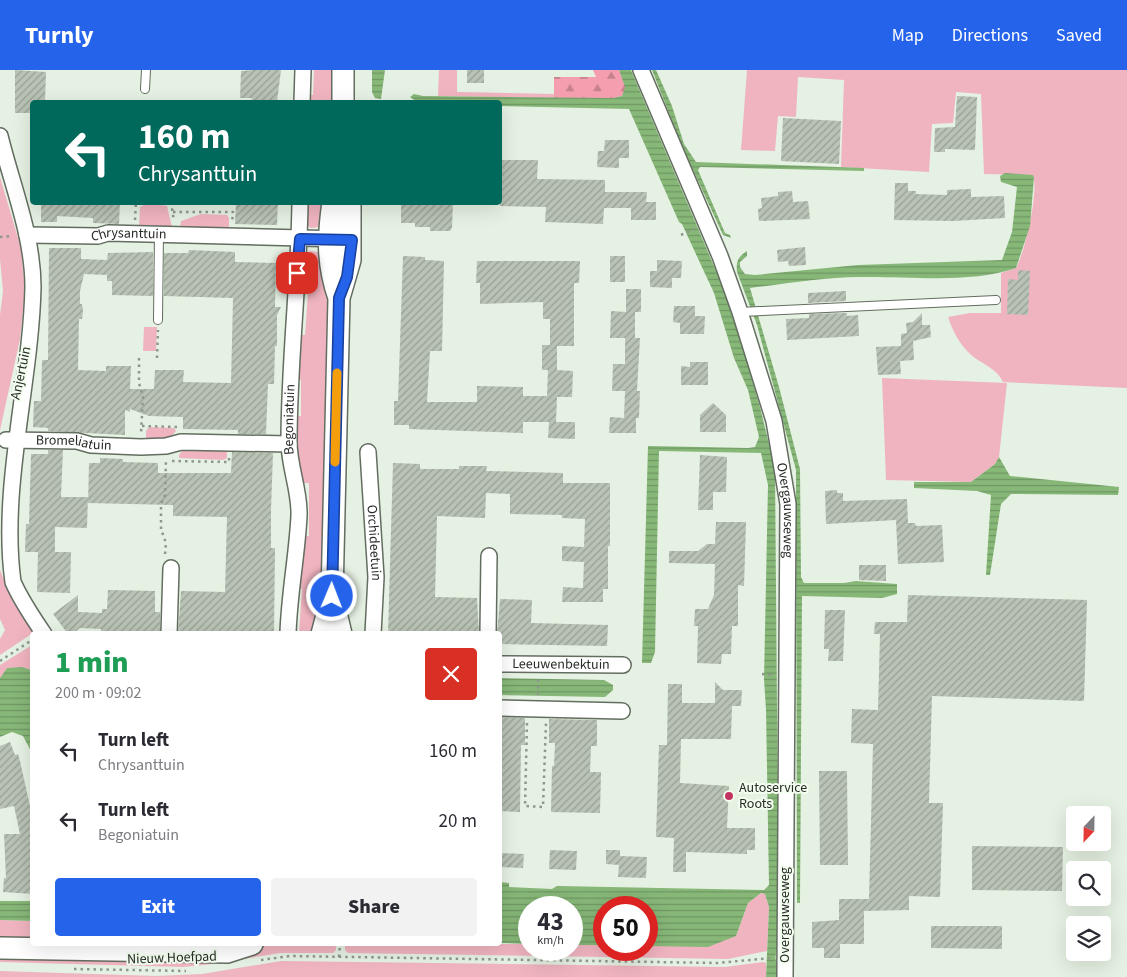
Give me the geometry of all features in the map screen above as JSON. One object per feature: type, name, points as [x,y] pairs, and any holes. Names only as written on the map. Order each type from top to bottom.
[{"type":"main road","points":[[342,100],[343,70]]},
{"type":"main road","points":[[333,205],[330,239],[331,274],[339,298]]},
{"type":"main road","points":[[323,631],[332,596],[339,298],[347,277],[352,240],[350,205]]},
{"type":"main road","points":[[332,596],[340,631]]},
{"type":"main road","points":[[0,948],[196,955],[254,952]]},
{"type":"street","points":[[302,100],[303,70]]},
{"type":"street","name":"Overgauwseweg","points":[[641,70],[720,256],[750,312],[774,421],[788,504],[785,977]]},
{"type":"street","name":"Anjertuin","points":[[0,136],[27,235],[33,284],[31,324],[6,440],[0,508],[7,560],[20,595],[42,631]]},
{"type":"street","name":"Begoniatuin","points":[[288,631],[299,516],[297,486],[292,468],[289,444],[290,376],[300,239],[300,205]]},
{"type":"street","name":"Chrysanttuin","points":[[27,235],[159,234],[352,240]]},
{"type":"street","name":"Bromeliatuin","points":[[6,440],[77,441],[91,445],[141,446],[170,450],[229,442],[289,444]]},
{"type":"street","name":"Orchideetuin","points":[[368,452],[376,577],[372,631]]},
{"type":"street","points":[[488,631],[489,556]]},
{"type":"street","points":[[167,564],[169,631]]},
{"type":"street","name":"Leeuwenbektuin","points":[[502,664],[623,665]]},
{"type":"street","points":[[502,708],[622,711]]},
{"type":"lane","points":[[145,89],[146,70]]},
{"type":"lane","points":[[158,320],[159,234]]},
{"type":"lane","points":[[750,312],[996,300]]},
{"type":"path","name":"Chrysanttuin","points":[[173,212],[233,212],[232,237]]},
{"type":"path","points":[[682,234],[700,226]]},
{"type":"path","points":[[157,358],[158,320]]},
{"type":"path","points":[[139,358],[139,382],[143,397],[141,446]]},
{"type":"path","points":[[142,426],[180,427],[170,450],[165,495],[161,504],[161,529],[166,543],[167,564]]},
{"type":"path","points":[[170,450],[229,462],[229,442]]},
{"type":"path","points":[[0,661],[30,640]]},
{"type":"path","points":[[537,709],[542,807],[525,806],[537,709],[539,664]]},
{"type":"path","points":[[762,674],[779,675]]},
{"type":"path","points":[[339,957],[340,946]]},
{"type":"path","points":[[254,952],[290,956],[717,963],[764,958]]},
{"type":"path","name":"Nieuw Hoefpad","points":[[69,969],[196,955]]},
{"type":"shaded area","points":[[314,70],[334,70],[333,100],[306,100],[306,95],[313,95]]},
{"type":"shaded area","points":[[372,70],[385,70],[381,99],[375,98],[372,92]]},
{"type":"shaded area","points":[[439,70],[457,70],[457,92],[554,94],[554,98],[438,96]]},
{"type":"shaded area","points":[[619,70],[631,70],[730,304],[760,407],[775,469],[779,947],[776,958],[778,977],[766,977],[769,907],[765,894],[761,893],[748,903],[736,936],[708,947],[658,946],[658,896],[593,896],[593,945],[583,945],[583,896],[518,896],[518,944],[502,943],[502,882],[509,883],[509,887],[552,889],[557,886],[764,890],[769,885],[764,679],[768,485],[761,453],[659,451],[655,652],[651,663],[642,663],[648,446],[748,448],[755,447],[759,437],[748,390],[734,358],[714,293],[682,224],[679,222],[629,109],[502,106],[502,100],[414,100],[410,97],[414,94],[423,96],[613,98],[622,96],[625,87]]},
{"type":"shaded area","points":[[652,70],[656,70],[672,106],[684,144],[696,162],[864,168],[864,171],[700,167],[698,170],[725,233],[730,235],[731,238],[723,235],[682,146]]},
{"type":"shaded area","points":[[747,70],[1127,70],[1127,388],[1003,382],[997,373],[970,354],[954,332],[948,317],[970,313],[1001,313],[1001,273],[1016,268],[1020,260],[1033,207],[1033,175],[984,174],[981,94],[956,92],[953,123],[932,124],[929,172],[841,167],[844,80],[798,77],[796,117],[778,116],[775,151],[741,150]]},
{"type":"shaded area","points":[[1005,173],[1033,175],[1034,177],[1030,226],[1016,268],[999,273],[960,278],[846,277],[750,288],[779,387],[800,469],[801,577],[804,583],[844,583],[856,581],[897,584],[897,594],[882,598],[802,596],[800,903],[797,903],[796,470],[757,325],[737,272],[737,262],[747,251],[747,256],[740,262],[740,267],[745,274],[755,275],[858,265],[1002,260],[1012,232],[1017,187],[1001,182],[1000,176]]},
{"type":"shaded area","points":[[0,177],[21,248],[25,291],[20,339],[0,430],[0,315],[3,291],[0,259]]},
{"type":"shaded area","points":[[144,205],[167,206],[172,227],[139,226],[140,207]]},
{"type":"shaded area","points":[[304,205],[324,205],[322,222],[319,227],[311,228],[306,225]]},
{"type":"shaded area","points":[[201,214],[227,215],[229,218],[229,228],[180,227],[181,221]]},
{"type":"shaded area","points":[[310,251],[318,252],[328,295],[323,597],[315,631],[299,631],[302,589],[297,589],[303,536],[309,536],[309,483],[303,483],[296,458],[296,416],[301,416],[301,380],[296,379],[298,335],[305,335],[309,279],[303,278],[304,255]]},
{"type":"shaded area","points":[[144,327],[157,327],[156,351],[143,351]]},
{"type":"shaded area","points":[[882,378],[1007,383],[999,457],[995,464],[971,482],[886,480]]},
{"type":"shaded area","points":[[149,427],[174,428],[176,431],[168,440],[146,439],[146,431]]},
{"type":"shaded area","points":[[185,447],[227,449],[227,458],[223,460],[179,458]]},
{"type":"shaded area","points":[[999,457],[1010,476],[1119,487],[1118,495],[1011,494],[1001,504],[990,575],[986,575],[991,495],[977,491],[914,488],[914,482],[971,482],[995,464]]},
{"type":"shaded area","points":[[0,570],[13,602],[32,631],[30,631],[30,635],[0,655],[0,639],[5,630],[0,619]]},
{"type":"shaded area","points":[[30,646],[30,669],[22,667],[7,668],[0,678],[0,665]]},
{"type":"shaded area","points":[[22,667],[30,669],[30,749],[23,736],[12,732],[0,737],[0,678],[7,668]]},
{"type":"shaded area","points":[[502,678],[604,680],[613,685],[613,690],[605,697],[502,695]]},
{"type":"shaded area","points":[[761,893],[765,894],[769,907],[767,951],[728,959],[658,958],[658,945],[736,936],[748,903]]},
{"type":"shaded area","points":[[0,901],[30,901],[30,921],[0,920]]},
{"type":"shaded area","points":[[0,920],[30,921],[30,940],[0,939]]},
{"type":"shaded area","points":[[502,944],[518,944],[518,956],[348,953],[345,950],[345,946],[502,946]]},
{"type":"shaded area","points":[[583,945],[593,945],[593,957],[583,957]]},
{"type":"shaded area","points":[[336,946],[336,950],[333,953],[280,953],[183,967],[0,962],[0,956]]},
{"type":"shaded area","points":[[281,961],[725,967],[763,962],[766,963],[766,977],[0,977],[0,971],[156,976],[202,974]]},
{"type":"green space","points":[[593,70],[619,70],[626,87],[622,96],[613,98],[554,98],[554,77],[596,77]]},
{"type":"building","points":[[15,70],[46,72],[45,100],[30,100],[30,113],[15,113]]},
{"type":"building","points":[[281,70],[277,100],[240,98],[241,71]]},
{"type":"building","points":[[467,70],[484,70],[484,83],[467,83]]},
{"type":"building","points":[[957,96],[977,97],[975,150],[945,149],[945,152],[934,152],[935,128],[955,127]]},
{"type":"building","points":[[783,118],[841,121],[839,164],[781,161]]},
{"type":"building","points":[[605,140],[629,140],[629,158],[619,158],[619,168],[597,167],[598,151],[604,151]]},
{"type":"building","points":[[502,160],[538,160],[537,179],[605,180],[605,192],[647,192],[646,202],[656,202],[656,220],[631,220],[631,208],[604,208],[603,224],[545,222],[546,207],[500,206],[502,205]]},
{"type":"building","points":[[895,183],[908,183],[908,191],[916,191],[916,194],[947,195],[947,190],[971,189],[971,197],[1004,196],[1005,218],[953,221],[894,220]]},
{"type":"building","points":[[792,191],[793,202],[808,201],[810,219],[759,221],[758,209],[762,208],[761,198],[778,196],[778,192]]},
{"type":"building","points":[[41,205],[120,205],[119,224],[93,223],[93,218],[57,216],[57,222],[41,222]]},
{"type":"building","points":[[236,205],[278,205],[277,225],[235,224]]},
{"type":"building","points":[[401,205],[453,205],[452,228],[450,231],[430,231],[430,227],[415,227],[415,223],[401,223]]},
{"type":"building","points":[[805,247],[806,265],[789,266],[788,261],[778,262],[777,250]]},
{"type":"building","points":[[49,248],[81,248],[81,259],[107,260],[108,253],[153,252],[153,296],[112,295],[112,281],[107,281],[107,275],[84,274],[80,291],[80,304],[82,304],[83,311],[82,319],[79,319],[78,370],[106,371],[106,366],[131,366],[130,389],[154,389],[155,370],[184,370],[183,382],[231,383],[233,298],[164,296],[164,253],[188,253],[189,250],[235,252],[235,262],[276,263],[275,307],[281,307],[277,315],[274,384],[268,384],[266,434],[238,434],[238,430],[183,429],[183,417],[149,416],[130,409],[130,412],[125,410],[125,435],[48,431],[48,428],[33,427],[34,401],[41,401],[42,360],[48,360]]},
{"type":"building","points":[[403,256],[425,257],[425,260],[444,261],[442,351],[430,351],[427,402],[477,402],[477,386],[523,387],[523,396],[547,396],[548,370],[542,370],[542,345],[550,345],[550,319],[543,319],[543,302],[480,304],[480,283],[476,283],[477,261],[580,261],[579,283],[574,283],[574,346],[557,346],[557,370],[573,371],[572,397],[557,397],[556,422],[575,422],[575,439],[548,438],[549,422],[523,422],[523,433],[409,429],[409,425],[394,425],[394,401],[398,401]]},
{"type":"building","points":[[610,256],[625,256],[625,282],[610,282]]},
{"type":"building","points":[[657,260],[682,261],[681,278],[672,278],[672,288],[650,287],[650,271],[657,271]]},
{"type":"building","points":[[1018,270],[1030,271],[1028,315],[1007,314],[1008,279],[1018,280]]},
{"type":"building","points":[[626,289],[641,289],[641,312],[635,312],[635,338],[640,338],[637,391],[640,391],[639,418],[636,418],[636,433],[609,433],[610,417],[624,418],[625,391],[612,391],[613,364],[625,364],[625,338],[610,338],[611,311],[626,312]]},
{"type":"building","points":[[846,291],[846,301],[808,303],[808,293]]},
{"type":"building","points":[[674,306],[695,306],[695,316],[705,316],[704,334],[680,334],[680,323],[673,322]]},
{"type":"building","points":[[847,313],[847,316],[858,315],[859,336],[787,340],[786,319],[809,318],[809,314]]},
{"type":"building","points":[[922,313],[922,325],[930,325],[931,337],[913,341],[914,360],[900,361],[901,374],[878,375],[876,347],[901,346],[901,334],[907,333],[906,323],[913,322]]},
{"type":"building","points":[[690,362],[708,362],[708,385],[681,385],[681,366],[690,367]]},
{"type":"building","points":[[713,403],[726,415],[726,432],[700,432],[700,415]]},
{"type":"building","points":[[48,450],[63,450],[61,497],[88,497],[87,528],[55,527],[55,552],[71,552],[70,593],[37,592],[38,552],[25,552],[26,524],[29,524],[31,454],[48,454]]},
{"type":"building","points":[[232,452],[273,453],[271,548],[275,548],[274,631],[178,631],[181,591],[225,592],[227,517],[173,516],[173,505],[88,503],[89,463],[100,463],[100,458],[123,459],[123,462],[158,463],[158,473],[231,473]]},
{"type":"building","points":[[700,455],[727,457],[726,492],[713,492],[713,510],[698,510]]},
{"type":"building","points":[[393,463],[420,464],[420,469],[459,469],[459,466],[487,466],[486,471],[563,473],[563,483],[610,483],[608,589],[603,589],[603,602],[562,602],[563,587],[583,588],[584,562],[562,561],[562,546],[584,547],[585,519],[562,518],[562,515],[510,514],[510,494],[486,493],[485,518],[437,516],[435,597],[477,598],[479,631],[388,631]]},
{"type":"building","points":[[837,490],[837,493],[843,493],[843,501],[907,499],[908,523],[915,523],[916,526],[942,525],[944,562],[898,564],[896,520],[826,524],[825,491]]},
{"type":"building","points":[[716,522],[746,522],[744,586],[738,585],[738,626],[732,626],[731,654],[722,654],[721,664],[697,663],[698,626],[694,626],[695,609],[708,609],[714,595],[715,564],[669,563],[669,551],[698,551],[707,544],[715,544]]},
{"type":"building","points":[[859,565],[886,565],[886,581],[859,580]]},
{"type":"building","points":[[108,590],[155,591],[155,612],[160,612],[160,631],[101,631],[101,629],[80,628],[76,631],[66,631],[53,614],[78,595],[78,612],[102,613],[102,609],[107,609]]},
{"type":"building","points":[[908,595],[1087,600],[1084,701],[932,696],[929,803],[943,803],[940,897],[909,896],[909,910],[864,911],[864,944],[840,944],[840,958],[824,958],[824,948],[812,948],[812,922],[839,920],[839,899],[869,899],[873,744],[851,743],[852,709],[878,710],[880,634],[874,634],[875,622],[907,622]]},
{"type":"building","points":[[500,599],[532,600],[531,623],[608,625],[607,646],[502,644],[502,631],[497,631]]},
{"type":"building","points":[[825,610],[845,610],[843,661],[828,661],[829,649],[824,649]]},
{"type":"building","points":[[715,682],[723,690],[742,690],[741,706],[732,706],[731,739],[681,739],[680,783],[729,786],[727,828],[755,828],[755,850],[747,850],[747,854],[686,852],[686,872],[673,872],[674,838],[656,837],[659,745],[667,745],[668,684],[682,684],[682,703],[715,703]]},
{"type":"building","points":[[502,717],[525,718],[525,745],[521,745],[520,812],[502,811]]},
{"type":"building","points":[[549,719],[597,720],[597,746],[591,746],[590,772],[601,772],[600,813],[551,812],[552,766],[554,766],[555,743],[549,743]]},
{"type":"building","points":[[10,742],[15,755],[18,754],[30,806],[30,894],[3,892],[4,878],[6,878],[4,834],[20,834],[14,806],[0,809],[0,746]]},
{"type":"building","points":[[819,771],[847,771],[848,865],[820,865]]},
{"type":"building","points":[[972,846],[1063,847],[1062,891],[972,890]]},
{"type":"building","points":[[550,850],[577,851],[576,870],[549,869]]},
{"type":"building","points":[[606,850],[620,850],[620,856],[647,857],[646,878],[618,877],[619,865],[606,864]]},
{"type":"building","points":[[502,853],[524,854],[523,868],[502,867]]},
{"type":"building","points":[[931,926],[1002,926],[1002,949],[931,948]]},
{"type":"slow traffic","points":[[335,462],[337,373]]},
{"type":"place","name":"Autoservice Roots","points":[[729,796]]},
{"type":"route","points":[[297,273],[300,239],[352,240],[347,277],[339,298],[332,596]]}]
